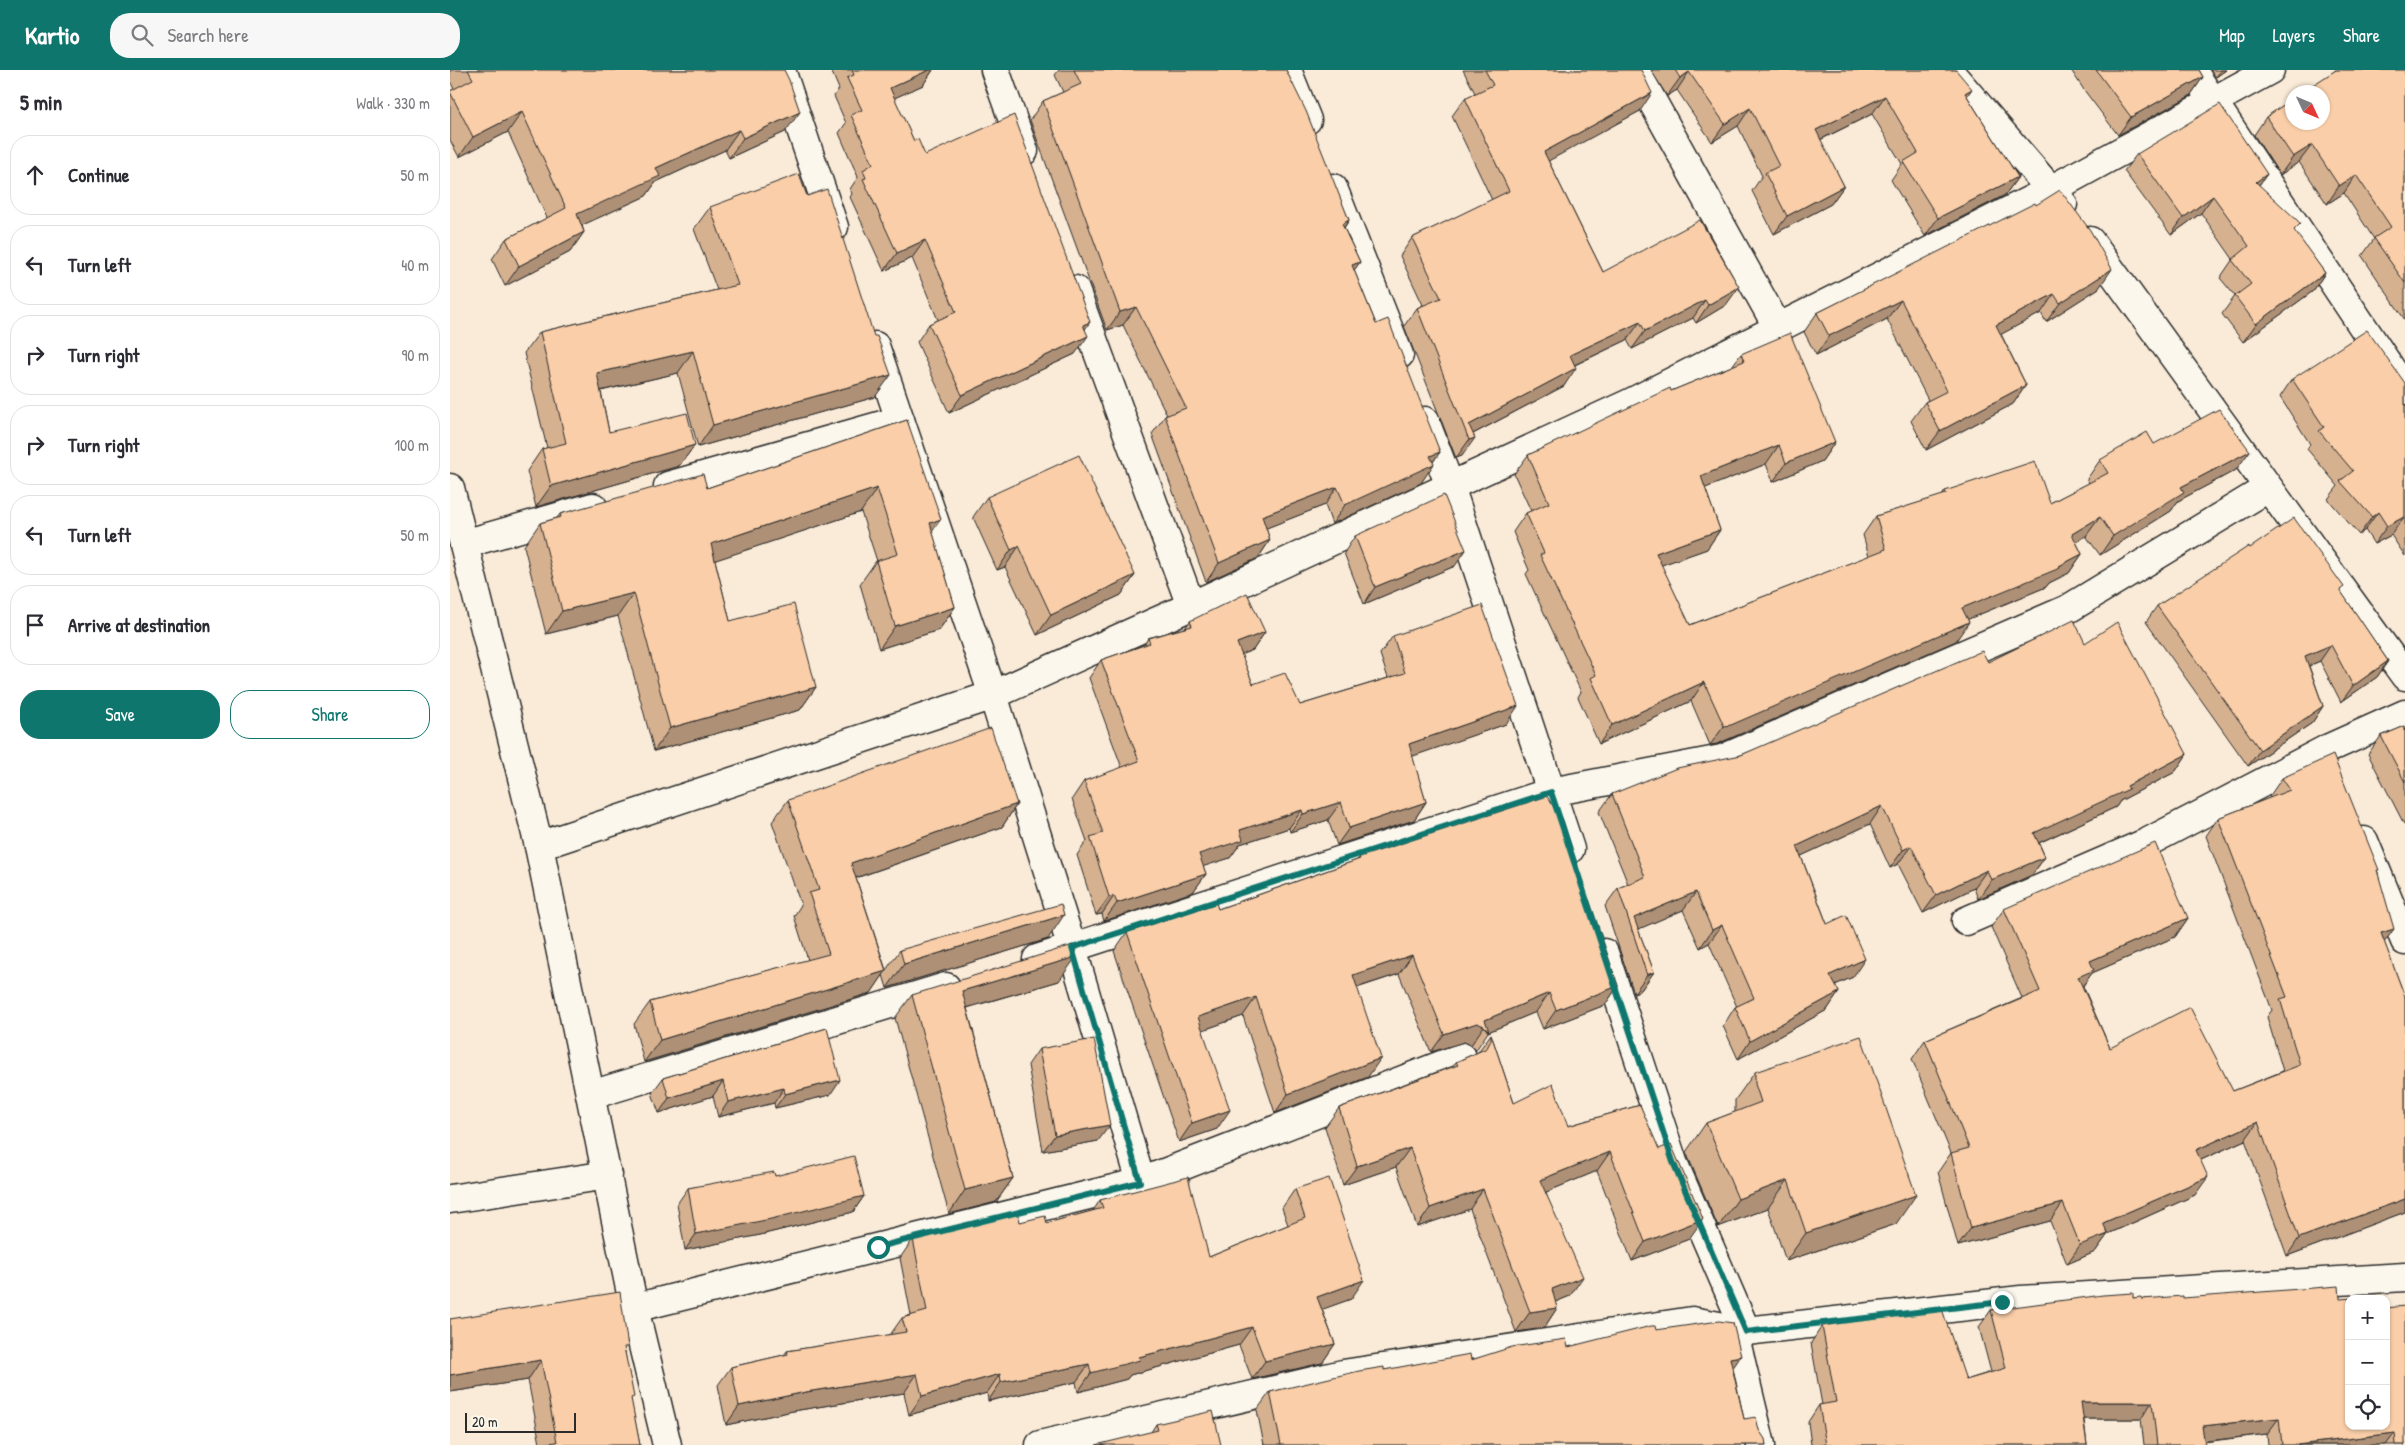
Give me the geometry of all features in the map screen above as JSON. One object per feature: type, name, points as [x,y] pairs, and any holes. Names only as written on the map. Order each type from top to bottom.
[{"type":"street","points":[[781,70],[842,250]]},
{"type":"street","points":[[995,70],[1032,172]]},
{"type":"street","points":[[1287,70],[1450,486],[1578,875]]},
{"type":"street","points":[[1636,70],[1778,328]]},
{"type":"street","points":[[1948,70],[2052,189],[2405,676]]},
{"type":"street","points":[[2192,70],[2405,390]]},
{"type":"street","points":[[539,846],[993,695],[1191,606],[1630,403],[2052,189],[2270,70]]},
{"type":"street","points":[[1066,264],[1191,606]]},
{"type":"street","points":[[868,325],[993,695],[1072,948],[1140,1182]]},
{"type":"street","points":[[644,493],[900,420]]},
{"type":"street","points":[[450,488],[539,846],[634,1308],[667,1445]]},
{"type":"street","points":[[1015,966],[1551,792],[1722,759],[2068,609],[2268,488]]},
{"type":"street","points":[[464,544],[616,501]]},
{"type":"street","points":[[1966,921],[2148,842],[2327,749],[2405,714]]},
{"type":"street","points":[[2327,749],[2338,776]]},
{"type":"street","points":[[2353,813],[2405,941]]},
{"type":"street","points":[[1597,931],[1673,1162],[1740,1330],[1762,1445]]},
{"type":"street","points":[[591,1095],[968,980]]},
{"type":"street","points":[[634,1308],[1140,1182],[1462,1057]]},
{"type":"street","points":[[450,1199],[608,1175]]},
{"type":"street","points":[[1040,1445],[1344,1374],[1692,1321],[1740,1330],[2021,1300],[2405,1278]]},
{"type":"building","points":[[468,70],[784,70],[800,112],[743,138],[739,130],[656,168],[660,176],[577,214],[584,232],[519,266],[506,239],[566,208],[522,112],[473,137],[450,92],[473,79]]},
{"type":"building","points":[[852,70],[929,70],[890,88],[914,141],[918,139],[925,155],[1014,115],[1090,322],[1083,325],[1088,336],[962,395],[929,324],[956,312],[925,240],[897,253],[863,179],[866,178],[863,170],[873,164],[851,115],[862,110],[847,78],[854,75]]},
{"type":"building","points":[[1074,70],[1286,70],[1306,111],[1349,220],[1342,224],[1360,262],[1352,265],[1376,324],[1388,319],[1440,452],[1430,456],[1434,464],[1345,505],[1337,487],[1262,516],[1270,540],[1219,563],[1165,416],[1186,408],[1136,307],[1120,312],[1043,101],[1081,84]]},
{"type":"building","points":[[1485,70],[1641,70],[1652,93],[1544,152],[1603,272],[1700,220],[1739,287],[1708,305],[1705,300],[1645,331],[1640,322],[1570,355],[1576,368],[1469,425],[1475,438],[1469,440],[1417,308],[1441,298],[1412,238],[1509,191],[1465,98],[1493,85]]},
{"type":"building","points":[[1675,70],[1956,70],[1972,89],[1965,93],[2018,177],[1938,218],[1903,162],[1918,153],[1885,96],[1816,130],[1844,186],[1787,216],[1765,173],[1779,166],[1750,108],[1725,124],[1689,72],[1680,78]]},
{"type":"building","points":[[2096,70],[2199,70],[2203,77],[2131,117]]},
{"type":"building","points":[[2336,70],[2405,70],[2405,283],[2374,238],[2391,227],[2356,175],[2339,186],[2312,145],[2293,157],[2266,117],[2285,104],[2285,130],[2330,130],[2330,85],[2313,85]]},
{"type":"building","points":[[2220,104],[2267,174],[2256,182],[2298,221],[2300,224],[2294,230],[2325,273],[2256,324],[2235,296],[2251,284],[2232,260],[2249,246],[2213,196],[2183,218],[2137,154]]},
{"type":"building","points":[[799,174],[807,196],[827,189],[874,336],[877,336],[891,375],[713,425],[693,351],[597,373],[609,432],[687,413],[695,445],[551,486],[542,449],[566,443],[540,332],[738,285],[710,207]]},
{"type":"building","points":[[2060,190],[2090,230],[2112,269],[2060,303],[2054,294],[1996,325],[2026,385],[1940,431],[1925,402],[1947,391],[1901,300],[1829,336],[1817,313],[2035,203],[2036,205]]},
{"type":"building","points":[[2367,330],[2405,383],[2405,519],[2404,517],[2387,526],[2378,512],[2372,517],[2340,481],[2353,471],[2319,431],[2324,427],[2292,379]]},
{"type":"building","points":[[1790,333],[1835,442],[1786,463],[1779,445],[1701,476],[1720,530],[1656,553],[1690,625],[1886,549],[1876,516],[1946,494],[1945,491],[2035,461],[2050,503],[2108,473],[2100,460],[2147,432],[2154,444],[2219,409],[2250,451],[2181,487],[2184,492],[2113,536],[2100,517],[2072,534],[2082,554],[2059,566],[2060,568],[1962,608],[1969,622],[1731,725],[1724,726],[1704,682],[1612,725],[1591,678],[1596,675],[1540,555],[1544,553],[1526,513],[1549,503],[1528,455],[1670,388],[1671,391],[1744,361],[1741,354]]},
{"type":"building","points":[[907,420],[941,519],[930,523],[955,607],[895,626],[876,561],[898,554],[877,488],[711,544],[730,621],[794,604],[816,687],[670,728],[634,593],[562,611],[540,523],[561,517],[560,514],[703,474],[707,488]]},
{"type":"building","points":[[1079,455],[1135,575],[1051,615],[1019,546],[1011,550],[987,497]]},
{"type":"building","points":[[1444,495],[1466,550],[1375,587],[1355,536]]},
{"type":"building","points":[[2294,518],[2344,587],[2340,590],[2388,661],[2353,686],[2331,645],[2305,656],[2323,706],[2260,750],[2157,606]]},
{"type":"building","points":[[1247,593],[1265,632],[1237,643],[1253,684],[1285,673],[1300,705],[1405,673],[1393,636],[1482,605],[1518,706],[1409,744],[1426,802],[1349,828],[1341,802],[1303,814],[1302,810],[1240,830],[1243,840],[1199,854],[1206,874],[1117,903],[1114,896],[1109,897],[1090,837],[1103,833],[1084,781],[1139,761],[1101,660],[1150,643],[1148,638],[1192,626],[1190,621]]},
{"type":"building","points":[[2074,620],[2085,643],[2117,622],[2187,754],[2127,786],[2129,789],[2034,833],[2045,857],[1991,880],[1987,870],[1936,895],[1911,846],[1903,850],[1882,806],[1797,846],[1827,924],[1846,915],[1865,959],[1830,975],[1839,992],[1750,1041],[1735,1007],[1754,998],[1722,925],[1712,930],[1696,892],[1634,918],[1654,972],[1647,975],[1618,888],[1645,877],[1612,794],[1677,768],[1741,755],[1982,651],[1988,662]]},
{"type":"building","points":[[2405,726],[2405,782],[2381,736]]},
{"type":"building","points":[[991,728],[1017,804],[851,863],[886,971],[660,1040],[650,1002],[829,954],[809,893],[819,890],[788,800]]},
{"type":"building","points":[[2333,755],[2379,870],[2377,870],[2394,929],[2381,933],[2405,997],[2405,1199],[2299,1238],[2258,1122],[2196,1150],[2208,1177],[2103,1223],[2108,1234],[2080,1245],[2063,1203],[1971,1228],[1951,1153],[1969,1148],[1925,1040],[2040,991],[2004,909],[2155,843],[2188,918],[2090,961],[2094,970],[2078,977],[2110,1048],[2190,1007],[2233,1091],[2300,1065],[2280,999],[2287,997],[2218,818],[2290,790],[2282,778]]},
{"type":"building","points":[[1547,796],[1563,821],[1587,901],[1589,900],[1618,986],[1556,1010],[1549,993],[1485,1020],[1489,1031],[1477,1023],[1444,1034],[1412,955],[1353,975],[1381,1058],[1288,1094],[1256,997],[1198,1017],[1230,1110],[1192,1123],[1127,932],[1216,903],[1218,909],[1360,859],[1359,857]]},
{"type":"building","points":[[1061,904],[1064,915],[904,964],[900,950]]},
{"type":"building","points":[[1073,945],[1076,957],[962,991],[1013,1178],[965,1190],[912,995]]},
{"type":"building","points":[[827,1028],[840,1080],[785,1094],[784,1088],[728,1102],[723,1081],[669,1098],[663,1078]]},
{"type":"building","points":[[1491,1034],[1514,1103],[1553,1084],[1568,1126],[1640,1105],[1659,1149],[1671,1144],[1703,1219],[1645,1242],[1610,1152],[1540,1180],[1583,1277],[1552,1289],[1557,1308],[1530,1312],[1483,1189],[1430,1208],[1410,1148],[1357,1166],[1339,1108],[1458,1065],[1456,1062],[1487,1048],[1491,1040]]},
{"type":"building","points":[[1861,1036],[1916,1195],[1806,1233],[1788,1180],[1738,1199],[1706,1123],[1761,1102],[1755,1084],[1755,1072]]},
{"type":"building","points":[[1094,1039],[1110,1125],[1055,1135],[1039,1049]]},
{"type":"building","points":[[854,1156],[864,1196],[771,1219],[696,1234],[688,1188],[774,1172],[775,1176]]},
{"type":"building","points":[[1188,1177],[1209,1257],[1305,1218],[1295,1189],[1329,1178],[1364,1280],[1317,1297],[1335,1344],[1265,1361],[1252,1327],[1139,1357],[1140,1360],[1091,1373],[1089,1364],[1001,1382],[1000,1374],[922,1396],[917,1374],[806,1392],[739,1406],[731,1367],[788,1354],[787,1351],[906,1332],[902,1318],[927,1311],[913,1239],[1018,1213],[1020,1222],[1045,1216],[1047,1223],[1103,1208],[1100,1200]]},
{"type":"building","points":[[2339,1286],[2340,1299],[2345,1299],[2345,1430],[2390,1430],[2390,1308],[2405,1306],[2405,1445],[2396,1445],[2395,1433],[2297,1445],[2282,1445],[2279,1418],[2202,1426],[2205,1445],[2157,1445],[2152,1402],[2081,1402],[2087,1445],[1826,1445],[1819,1405],[1836,1402],[1822,1326],[1863,1318],[1942,1309],[1966,1380],[2006,1368],[1991,1310],[2103,1295],[2133,1293],[2133,1298],[2141,1297],[2142,1299],[2183,1296],[2183,1298]]},
{"type":"building","points":[[620,1292],[628,1347],[624,1347],[634,1397],[631,1398],[640,1445],[531,1445],[557,1442],[541,1360],[450,1375],[450,1319]]},
{"type":"building","points":[[1719,1321],[1733,1323],[1741,1356],[1730,1358],[1744,1419],[1756,1417],[1759,1430],[1765,1439],[1766,1445],[1281,1445],[1270,1392],[1384,1367],[1384,1370],[1470,1354],[1471,1360],[1512,1347],[1566,1339],[1568,1347],[1651,1326],[1655,1326],[1656,1330]]},
{"type":"building","points":[[1213,1411],[1221,1445],[1096,1445],[1158,1430],[1156,1424]]},
{"type":"route","points":[[878,1247],[1140,1182],[1072,948],[1551,792],[1673,1162],[1746,1332],[2002,1302]]}]
